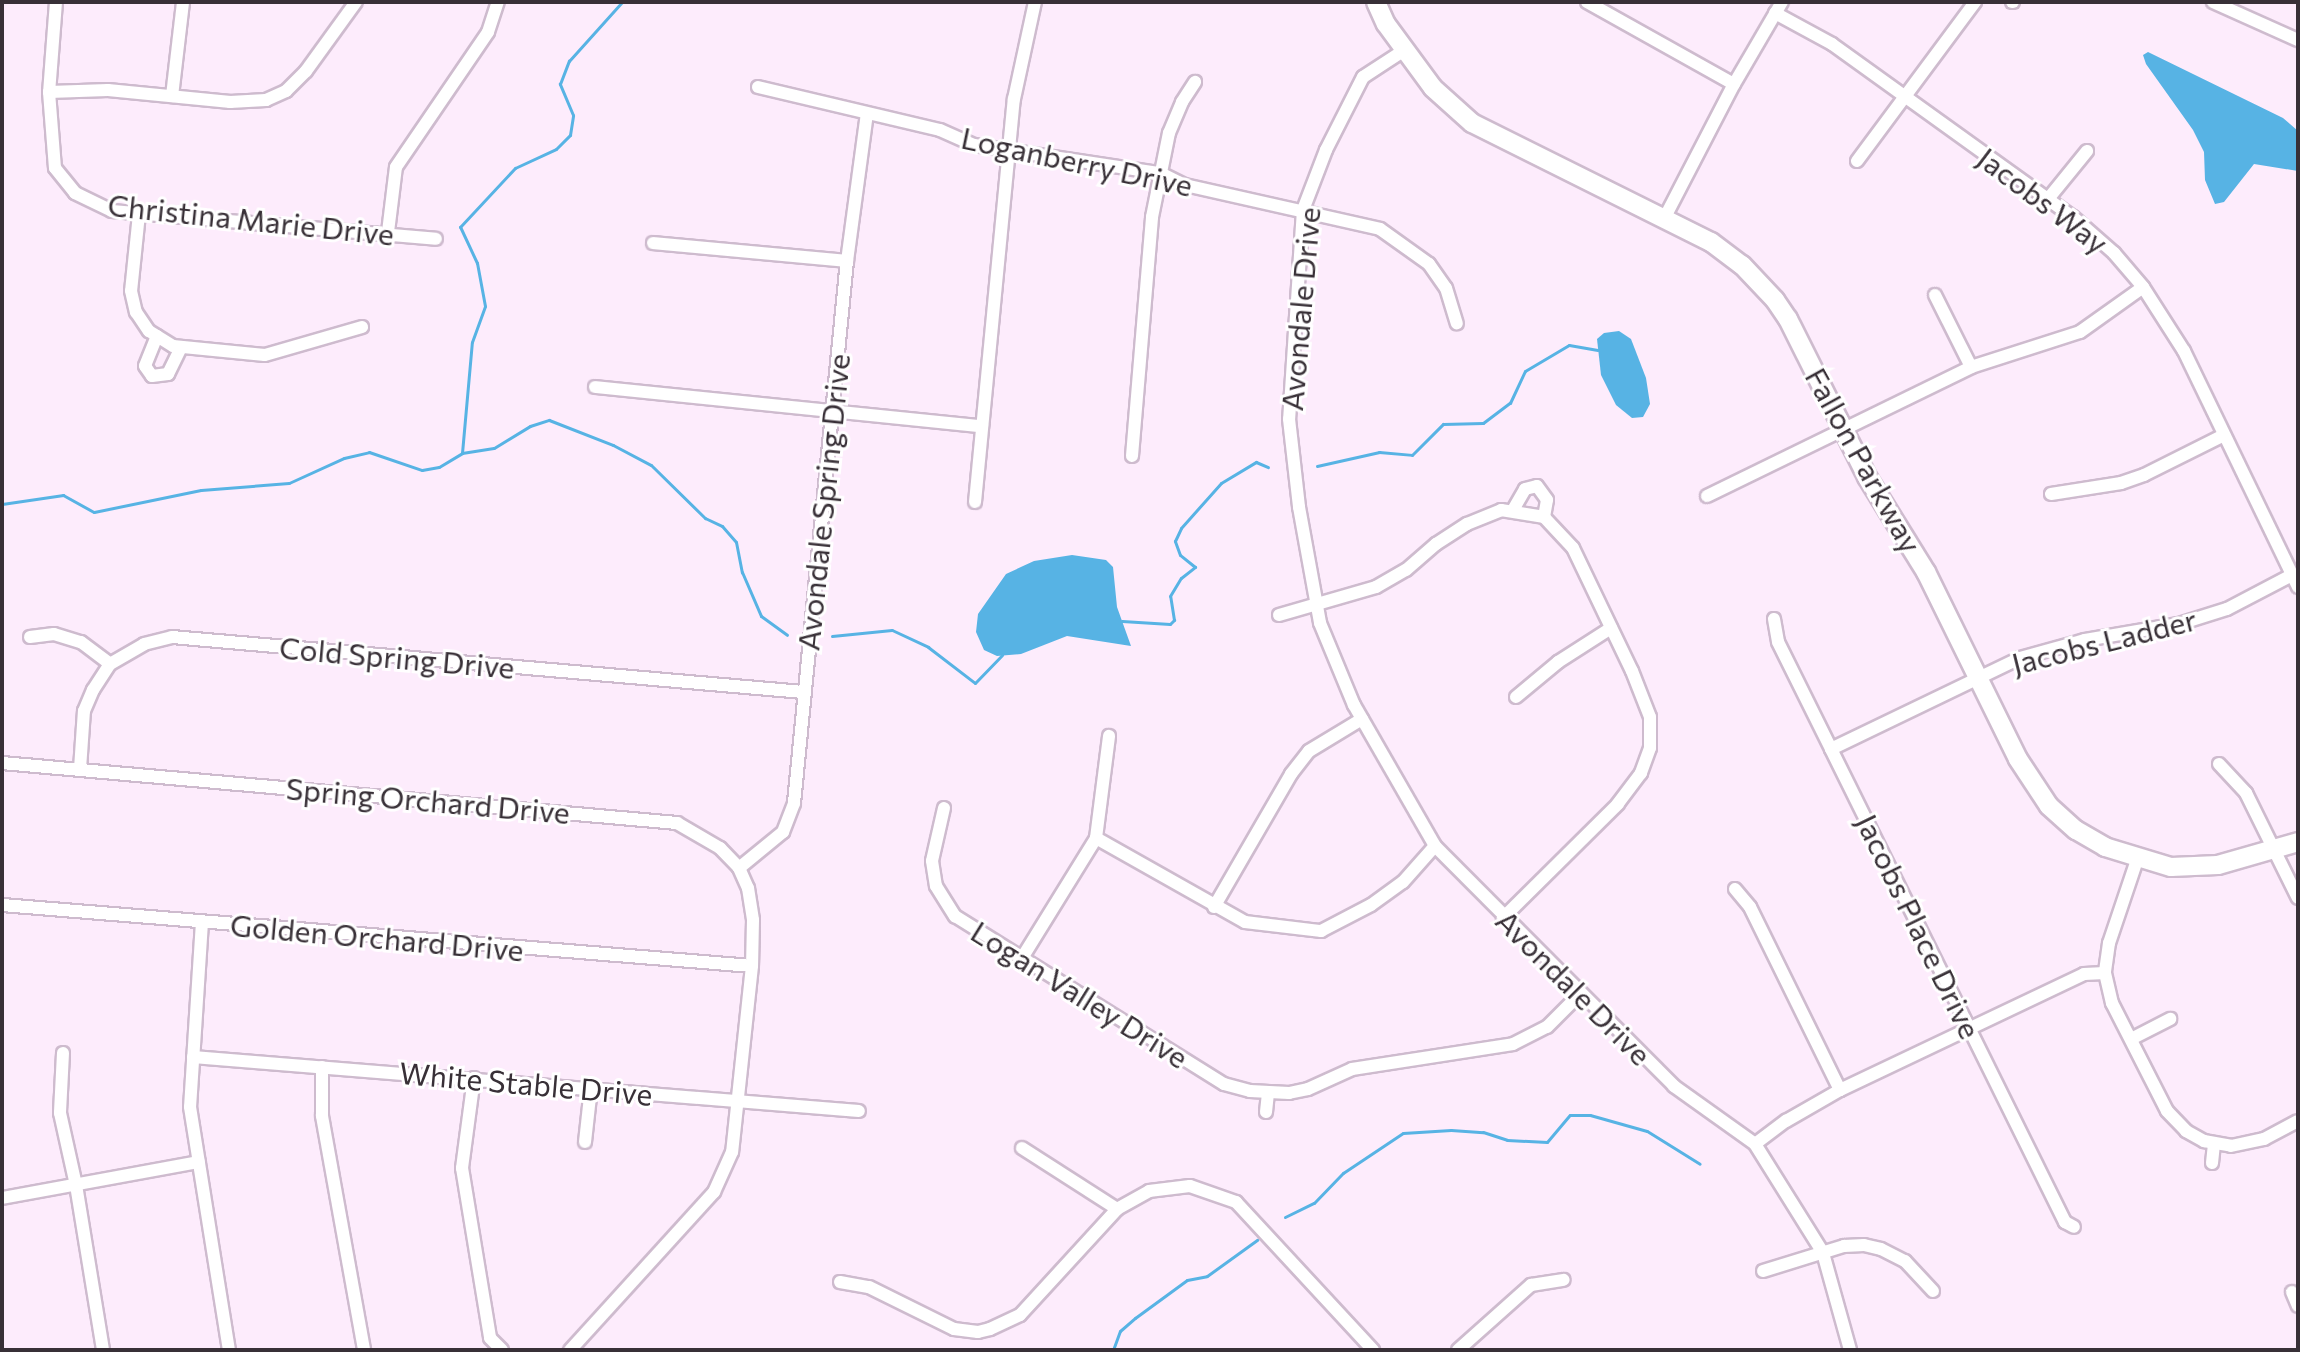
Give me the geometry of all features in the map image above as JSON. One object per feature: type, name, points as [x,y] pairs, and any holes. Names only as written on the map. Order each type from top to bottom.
[{"type":"street","name":"Christina Marie Drive","points":[[56,2],[49,92],[55,168],[75,193],[112,211],[388,232],[436,239]]},
{"type":"street","points":[[172,96],[183,2]]},
{"type":"street","points":[[49,92],[108,90],[230,102],[266,100],[286,91],[306,71],[356,2]]},
{"type":"street","points":[[388,232],[396,167],[488,32],[498,2]]},
{"type":"street","points":[[975,502],[1014,99],[1035,2]]},
{"type":"street","name":"Fallon Parkway","points":[[1376,2],[1386,24],[1433,88],[1487,133],[1665,217],[1725,251],[1775,300],[1867,477],[1926,572],[2018,759],[2049,806],[2076,830],[2137,860],[2171,867],[2198,867],[2238,861],[2298,842]]},
{"type":"street","name":"Fallon Parkway","points":[[1390,2],[1406,49]]},
{"type":"street","points":[[1587,2],[1734,84]]},
{"type":"street","points":[[1857,161],[1975,2]]},
{"type":"street","points":[[2213,2],[2298,40]]},
{"type":"street","points":[[1665,217],[1734,84],[1778,8]]},
{"type":"street","name":"Jacobs Way","points":[[1778,8],[2048,199],[2095,235],[2143,287],[2184,351],[2222,436],[2298,587]]},
{"type":"street","name":"Avondale Drive","points":[[1406,49],[1363,77],[1326,150],[1303,210],[1289,419],[1314,603],[1362,719],[1394,780],[1435,846],[1503,918],[1674,1086],[1755,1144],[1823,1253],[1850,1350]]},
{"type":"street","points":[[1132,456],[1152,217],[1169,133],[1182,102],[1195,82]]},
{"type":"street","name":"Loganberry Drive","points":[[758,87],[940,130],[974,145],[1160,173],[1185,185],[1380,229],[1429,264],[1446,288],[1457,323]]},
{"type":"street","name":"Avondale Spring Drive","points":[[739,868],[776,840],[790,820],[797,786],[803,692],[847,261],[867,114]]},
{"type":"street","points":[[2048,199],[2087,151]]},
{"type":"street","points":[[139,214],[131,291],[136,312],[149,331],[157,336],[181,347],[265,355],[362,327]]},
{"type":"street","points":[[653,243],[847,261]]},
{"type":"street","points":[[1707,496],[1971,367],[2080,332],[2143,287]]},
{"type":"street","points":[[1935,295],[1971,367]]},
{"type":"street","points":[[157,336],[145,366],[152,376],[168,374],[181,347]]},
{"type":"street","points":[[595,387],[982,426]]},
{"type":"street","points":[[2051,494],[2121,483],[2144,475],[2222,436]]},
{"type":"street","points":[[1513,510],[1525,489],[1537,486],[1547,500],[1544,517]]},
{"type":"street","points":[[1279,615],[1376,587],[1406,570],[1436,544],[1467,524],[1501,510],[1544,517],[1573,548],[1650,717],[1650,748],[1641,773],[1618,804],[1503,918]]},
{"type":"street","name":"Jacobs Ladder","points":[[1831,749],[2020,658],[2074,643],[2179,624],[2227,609],[2292,575]]},
{"type":"street","name":"Jacobs Place Drive","points":[[1774,619],[1778,642],[2065,1222],[2074,1227]]},
{"type":"street","points":[[1516,697],[1558,662],[1611,628]]},
{"type":"street","points":[[30,637],[54,634],[81,642],[110,664]]},
{"type":"street","name":"Cold Spring Drive","points":[[80,769],[84,711],[110,664],[144,644],[172,637],[803,692]]},
{"type":"street","points":[[1214,907],[1291,774],[1309,751],[1362,719]]},
{"type":"street","points":[[1022,958],[1096,838],[1109,736]]},
{"type":"street","name":"Spring Orchard Drive","points":[[2,763],[677,823],[720,848],[739,868],[752,905],[752,966],[732,1152],[714,1192],[570,1350]]},
{"type":"street","points":[[2219,764],[2246,793],[2298,898]]},
{"type":"street","name":"Logan Valley Drive","points":[[944,808],[932,861],[936,886],[955,916],[1224,1084],[1268,1093],[1308,1089],[1352,1069],[1513,1044],[1547,1027],[1581,993]]},
{"type":"street","name":"Fallon Parkway","points":[[2274,848],[2298,829]]},
{"type":"street","points":[[1096,838],[1245,922],[1321,931],[1371,905],[1403,882],[1435,846]]},
{"type":"street","points":[[2137,860],[2109,943],[2105,973],[2112,1003],[2133,1038],[2167,1111],[2186,1131],[2214,1144],[2247,1144],[2298,1121]]},
{"type":"street","points":[[1735,889],[1750,907],[1840,1090]]},
{"type":"street","name":"Golden Orchard Drive","points":[[2,905],[752,966]]},
{"type":"street","points":[[202,922],[190,1107],[229,1350]]},
{"type":"street","points":[[1755,1144],[1786,1121],[1840,1090],[2084,974],[2105,973]]},
{"type":"street","points":[[2133,1038],[2170,1019]]},
{"type":"street","points":[[63,1053],[60,1113],[76,1185],[103,1350]]},
{"type":"street","name":"White Stable Drive","points":[[193,1057],[859,1111]]},
{"type":"street","points":[[322,1067],[322,1116],[364,1350]]},
{"type":"street","points":[[474,1078],[462,1168],[490,1338],[502,1350]]},
{"type":"street","points":[[585,1142],[591,1088]]},
{"type":"street","points":[[1266,1112],[1268,1093]]},
{"type":"street","points":[[2212,1163],[2214,1144]]},
{"type":"street","points":[[1022,1148],[1117,1209]]},
{"type":"street","points":[[2,1198],[199,1162]]},
{"type":"street","points":[[840,1282],[869,1287],[954,1329],[978,1332],[990,1329],[1020,1315],[1117,1209],[1149,1191],[1169,1186],[1214,1192],[1236,1202],[1373,1350]]},
{"type":"street","points":[[1763,1271],[1844,1246],[1881,1249],[1905,1261],[1933,1291]]},
{"type":"street","points":[[1458,1350],[1531,1285],[1564,1280]]},
{"type":"street","points":[[2292,1292],[2298,1306]]},
{"type":"water","points":[[2148,52],[2283,118],[2298,131],[2298,171],[2254,164],[2224,202],[2215,204],[2205,180],[2204,152],[2193,130],[2146,64],[2143,55]]},
{"type":"water","points":[[1619,331],[1631,339],[1646,378],[1650,404],[1643,417],[1632,418],[1616,405],[1601,375],[1597,339],[1604,333]]},
{"type":"water","points":[[1072,555],[1106,560],[1113,567],[1117,607],[1131,646],[1067,636],[1021,654],[997,656],[984,650],[976,632],[978,614],[1006,574],[1034,561]]},
{"type":"waterway","points":[[462,453],[472,342],[485,306],[477,263],[460,227],[515,168],[556,149],[570,135],[573,115],[560,84],[569,61],[622,2]]},
{"type":"waterway","points":[[1317,466],[1379,452],[1412,455],[1443,424],[1483,423],[1510,403],[1525,371],[1569,345],[1598,350]]},
{"type":"waterway","points":[[2,504],[63,495],[94,512],[201,490],[289,483],[344,458],[369,452],[422,470],[439,467],[462,453],[494,448],[530,426],[549,420],[613,445],[651,465],[705,518],[722,526],[736,542],[742,572],[761,616],[787,635]]},
{"type":"waterway","points":[[1122,621],[1170,624],[1174,620],[1170,596],[1181,578],[1195,567],[1180,555],[1175,541],[1181,528],[1221,483],[1256,462],[1268,467]]},
{"type":"waterway","points":[[832,636],[892,630],[928,647],[975,683],[1002,655]]},
{"type":"waterway","points":[[1285,1217],[1314,1203],[1343,1173],[1403,1133],[1451,1130],[1483,1132],[1507,1140],[1547,1142],[1570,1115],[1590,1115],[1647,1131],[1700,1164]]},
{"type":"waterway","points":[[1113,1350],[1120,1331],[1135,1318],[1187,1280],[1207,1276],[1257,1240]]}]
